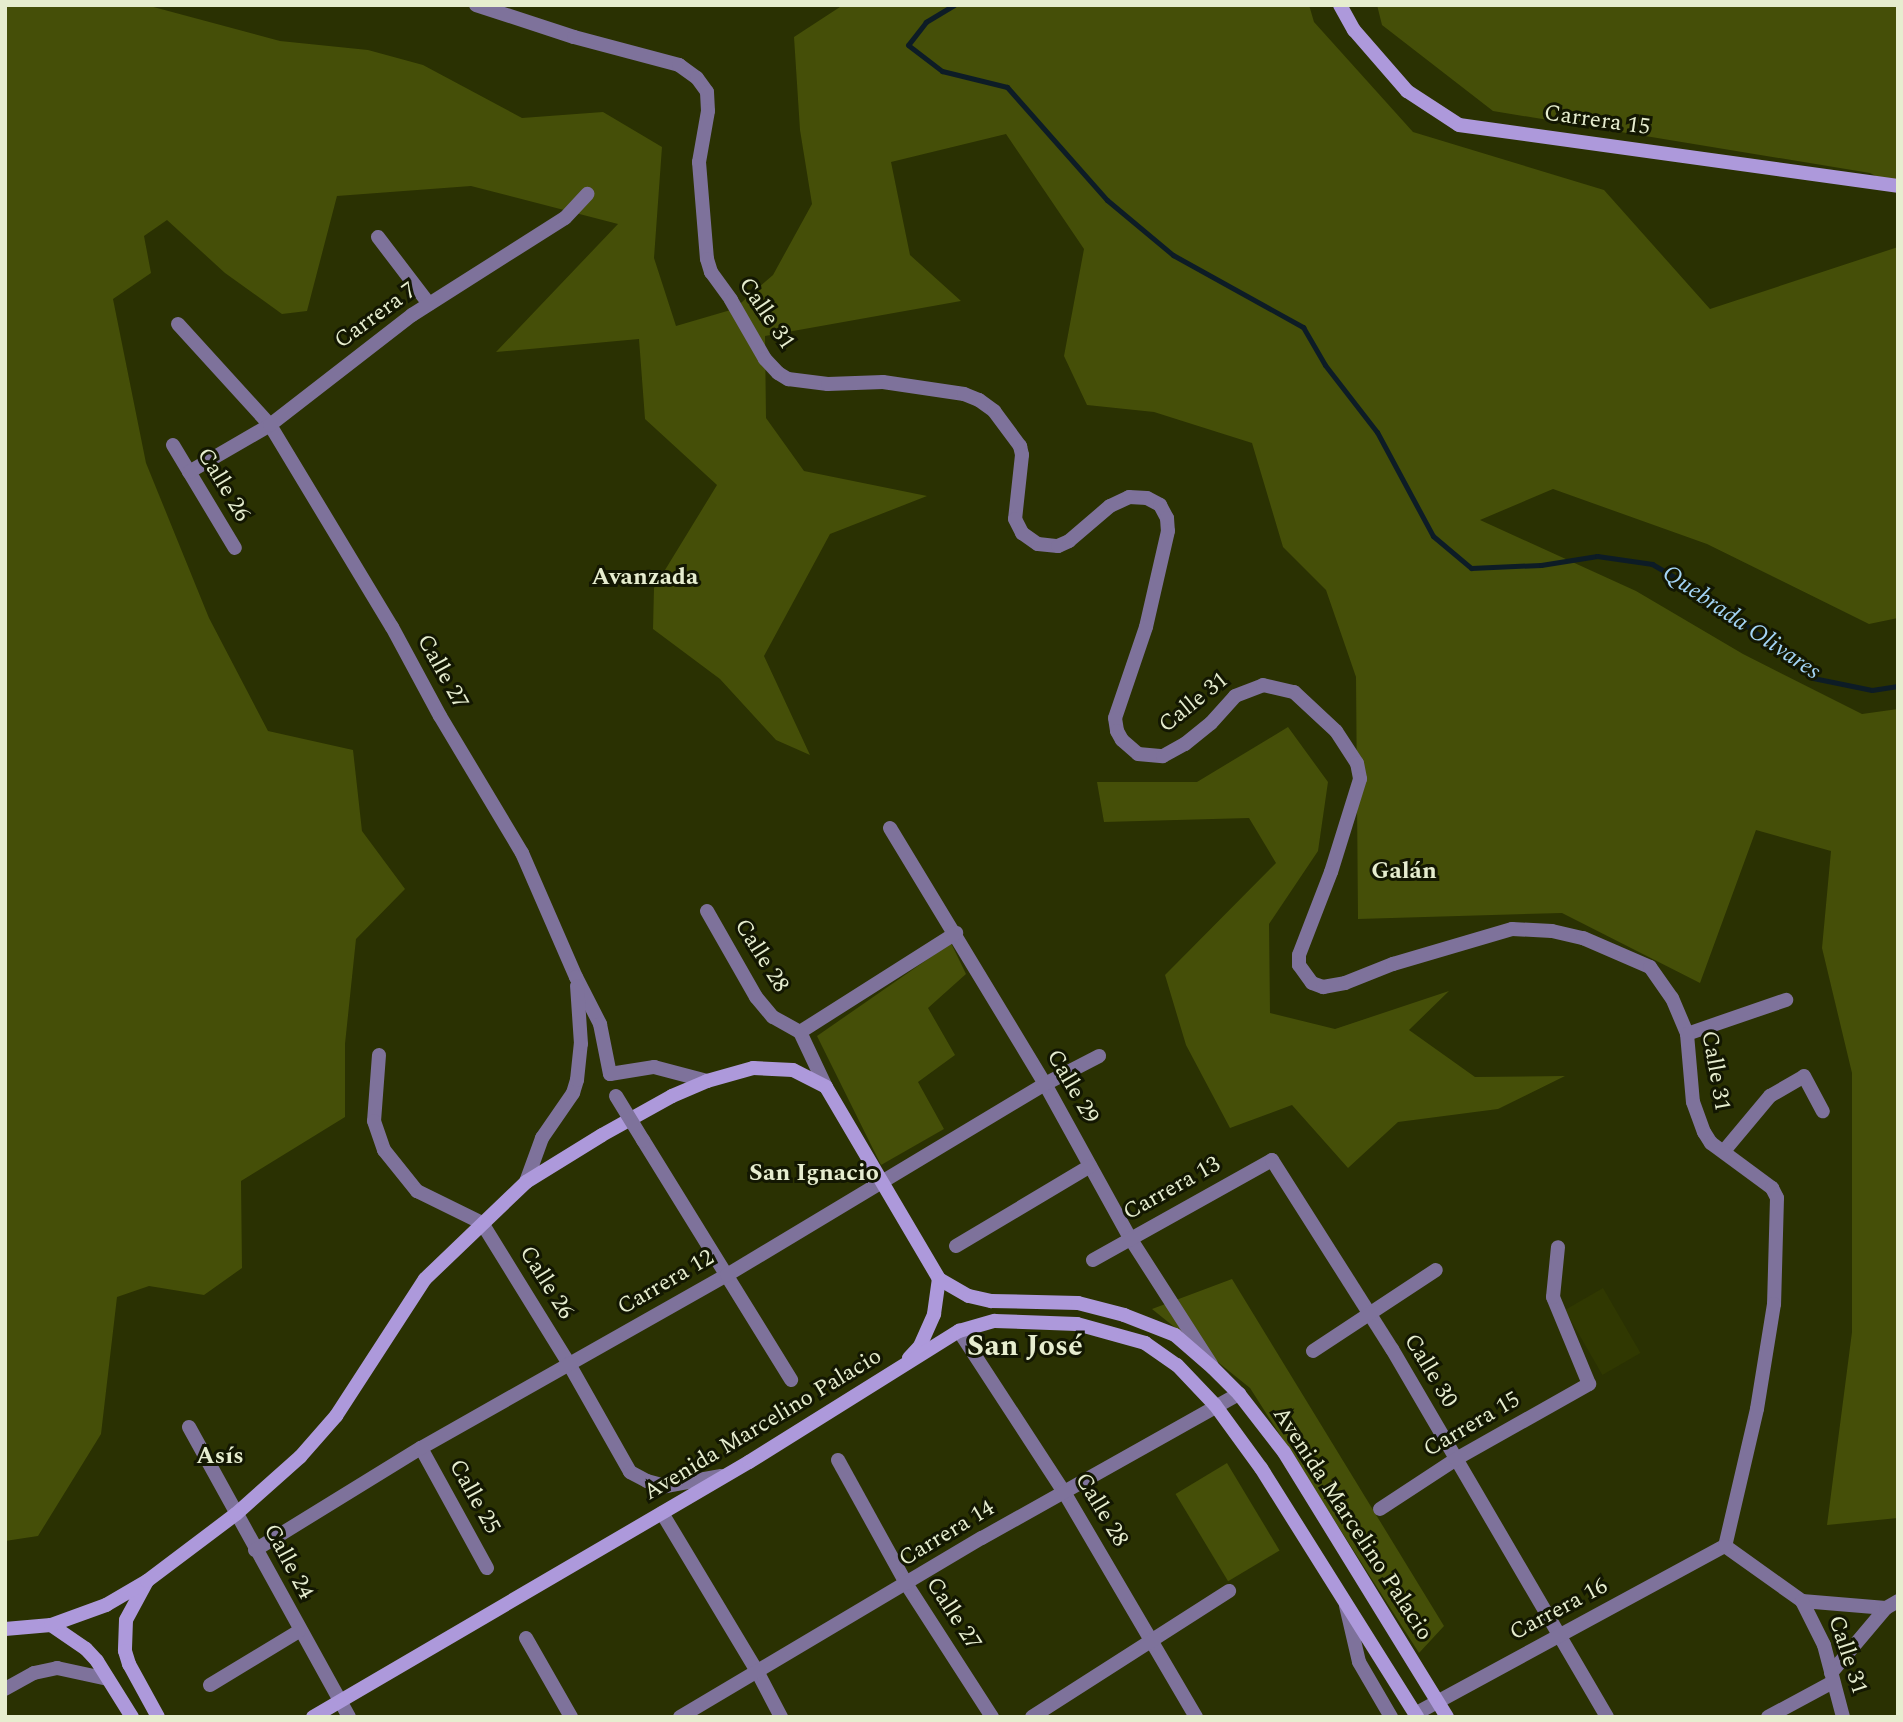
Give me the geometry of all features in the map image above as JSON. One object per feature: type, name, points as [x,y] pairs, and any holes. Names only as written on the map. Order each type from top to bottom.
[{"type":"main road","name":"Carrera 15","points":[[1340,5],[1354,30],[1407,91],[1459,125],[1898,186]]},
{"type":"main road","points":[[5,1629],[51,1625],[106,1605],[147,1581],[236,1514],[300,1457],[336,1416],[425,1279],[526,1182],[602,1135],[673,1096],[707,1081],[753,1068],[793,1070],[826,1087],[939,1279],[934,1314],[920,1346],[897,1372]]},
{"type":"main road","name":"Avenida Marcelino Palacio","points":[[939,1279],[969,1296],[991,1301],[1078,1303],[1124,1315],[1175,1335],[1239,1394],[1284,1452],[1447,1717]]},
{"type":"main road","name":"Avenida Marcelino Palacio","points":[[313,1717],[727,1475],[897,1372],[959,1331],[995,1321],[1077,1324],[1145,1343],[1177,1365],[1215,1405],[1261,1468],[1416,1715]]},
{"type":"main road","points":[[147,1581],[126,1620],[125,1651],[129,1664],[159,1717]]},
{"type":"main road","points":[[51,1625],[86,1649],[131,1717]]},
{"type":"street","name":"Calle 31","points":[[475,5],[574,37],[679,65],[697,78],[707,92],[708,111],[699,162],[707,259],[711,272],[731,300],[765,359],[778,373],[788,379],[828,384],[883,382],[964,394],[979,400],[993,411],[1020,446],[1023,455],[1015,519],[1022,533],[1038,544],[1058,546],[1069,541],[1110,506],[1129,497],[1147,498],[1160,505],[1167,519],[1168,531],[1146,627],[1115,718],[1117,731],[1122,740],[1138,754],[1163,756],[1185,744],[1235,696],[1263,684],[1294,692],[1336,731],[1357,764],[1360,779],[1331,872],[1299,956],[1300,965],[1312,983],[1323,987],[1345,983],[1393,964],[1511,929],[1552,932],[1610,948],[1650,967],[1672,998],[1687,1034],[1693,1102],[1704,1132],[1712,1143],[1772,1188],[1777,1198],[1774,1304],[1757,1409],[1725,1546],[1802,1601],[1824,1645],[1843,1717]]},
{"type":"street","name":"Carrera 7","points":[[189,472],[270,425],[429,304],[565,218],[587,194]]},
{"type":"street","points":[[378,237],[429,304]]},
{"type":"street","name":"Calle 27","points":[[177,324],[270,425],[326,513],[440,716],[522,853],[576,977],[600,1024],[610,1074],[654,1067],[707,1081]]},
{"type":"street","name":"Calle 26","points":[[173,445],[235,548]]},
{"type":"street","name":"Calle 29","points":[[890,828],[1045,1084],[1130,1238],[1213,1368]]},
{"type":"street","name":"Calle 28","points":[[707,911],[756,997],[773,1017],[800,1032]]},
{"type":"street","points":[[826,1087],[800,1032],[956,933]]},
{"type":"street","points":[[526,1182],[542,1138],[573,1093],[579,1071],[581,1044],[576,977]]},
{"type":"street","points":[[1687,1034],[1786,1000]]},
{"type":"street","points":[[379,1055],[374,1121],[384,1150],[417,1191],[482,1223]]},
{"type":"street","name":"Carrera 12","points":[[255,1550],[421,1448],[727,1275],[1045,1084],[1099,1056]]},
{"type":"street","points":[[1724,1151],[1770,1096],[1804,1076],[1823,1111]]},
{"type":"street","points":[[616,1096],[791,1380]]},
{"type":"street","name":"Carrera 13","points":[[1093,1260],[1272,1160]]},
{"type":"street","name":"Calle 30","points":[[1272,1160],[1456,1459],[1607,1717]]},
{"type":"street","points":[[956,1246],[1090,1166]]},
{"type":"street","name":"Calle 26","points":[[482,1223],[569,1364],[630,1472],[647,1482],[666,1486],[727,1475]]},
{"type":"street","name":"Carrera 15","points":[[1380,1508],[1456,1459],[1589,1384],[1553,1297],[1558,1247]]},
{"type":"street","points":[[1313,1351],[1436,1270]]},
{"type":"street","name":"Calle 28","points":[[959,1331],[1064,1492],[1196,1717]]},
{"type":"street","name":"Carrera 14","points":[[680,1717],[1064,1492],[1215,1405],[1239,1394]]},
{"type":"street","name":"Calle 24","points":[[189,1427],[299,1631],[349,1717]]},
{"type":"street","name":"Calle 25","points":[[421,1448],[487,1567]]},
{"type":"street","name":"Calle 27","points":[[838,1460],[907,1585],[992,1717]]},
{"type":"street","points":[[662,1513],[758,1673],[781,1717]]},
{"type":"street","name":"Carrera 16","points":[[1416,1715],[1725,1546]]},
{"type":"street","points":[[1032,1717],[1228,1591]]},
{"type":"street","points":[[1345,1601],[1359,1662],[1391,1717]]},
{"type":"street","points":[[1802,1601],[1892,1604]]},
{"type":"street","points":[[1768,1717],[1832,1678],[1892,1604]]},
{"type":"street","points":[[210,1685],[299,1631]]},
{"type":"street","points":[[526,1638],[571,1717]]},
{"type":"street","points":[[5,1689],[34,1673],[57,1668],[108,1679]]},
{"type":"shaded area","points":[[5,5],[146,5],[280,41],[368,50],[423,65],[522,118],[603,112],[662,147],[654,258],[676,326],[734,309],[773,275],[812,204],[800,130],[794,37],[843,5],[1309,5],[1314,22],[1413,132],[1604,190],[1710,309],[1898,247],[1898,618],[1869,624],[1707,544],[1553,489],[1480,520],[1636,591],[1743,654],[1862,714],[1898,709],[1898,1518],[1827,1525],[1852,1332],[1852,1073],[1822,948],[1831,851],[1756,830],[1700,983],[1562,913],[1358,919],[1356,677],[1326,590],[1283,547],[1252,443],[1154,412],[1087,405],[1064,356],[1084,249],[1006,134],[891,162],[910,255],[961,301],[765,336],[766,418],[804,471],[927,496],[830,534],[764,656],[810,755],[776,740],[720,679],[653,629],[654,588],[717,485],[645,419],[639,339],[496,352],[618,224],[471,186],[337,196],[307,311],[282,314],[225,273],[167,220],[144,236],[151,273],[113,299],[146,463],[209,618],[268,731],[353,750],[362,831],[405,889],[356,939],[345,1044],[345,1117],[241,1181],[242,1268],[204,1295],[149,1286],[117,1297],[101,1434],[38,1536],[5,1541]]},
{"type":"shaded area","points":[[1377,5],[1898,5],[1898,187],[1870,173],[1493,111],[1382,25]]},
{"type":"shaded area","points":[[1288,727],[1328,782],[1318,851],[1269,924],[1270,1013],[1335,1029],[1449,991],[1409,1030],[1475,1077],[1565,1076],[1498,1109],[1398,1122],[1348,1168],[1292,1105],[1230,1128],[1186,1045],[1165,975],[1276,863],[1249,818],[1104,822],[1097,782],[1197,782]]},
{"type":"shaded area","points":[[951,943],[966,974],[928,1008],[955,1055],[918,1082],[944,1129],[881,1165],[817,1036]]},
{"type":"shaded area","points":[[1232,1279],[1444,1626],[1419,1653],[1250,1388],[1152,1309]]},
{"type":"shaded area","points":[[1603,1288],[1640,1353],[1602,1375],[1565,1310]]},
{"type":"shaded area","points":[[1227,1463],[1280,1550],[1228,1581],[1176,1494]]},
{"type":"waterway","name":"Quebrada Olivares","points":[[954,5],[926,22],[908,45],[942,71],[1007,87],[1107,200],[1173,255],[1303,327],[1325,365],[1377,432],[1433,536],[1471,568],[1541,565],[1597,556],[1652,564],[1714,600],[1813,678],[1872,690],[1898,686]]},
{"type":"district","name":"Avanzada","points":[[645,578]]},
{"type":"district","name":"Galán","points":[[1404,872]]},
{"type":"district","name":"San Ignacio","points":[[814,1174]]},
{"type":"district","name":"San José","points":[[1025,1346]]},
{"type":"district","name":"Asís","points":[[220,1457]]}]
